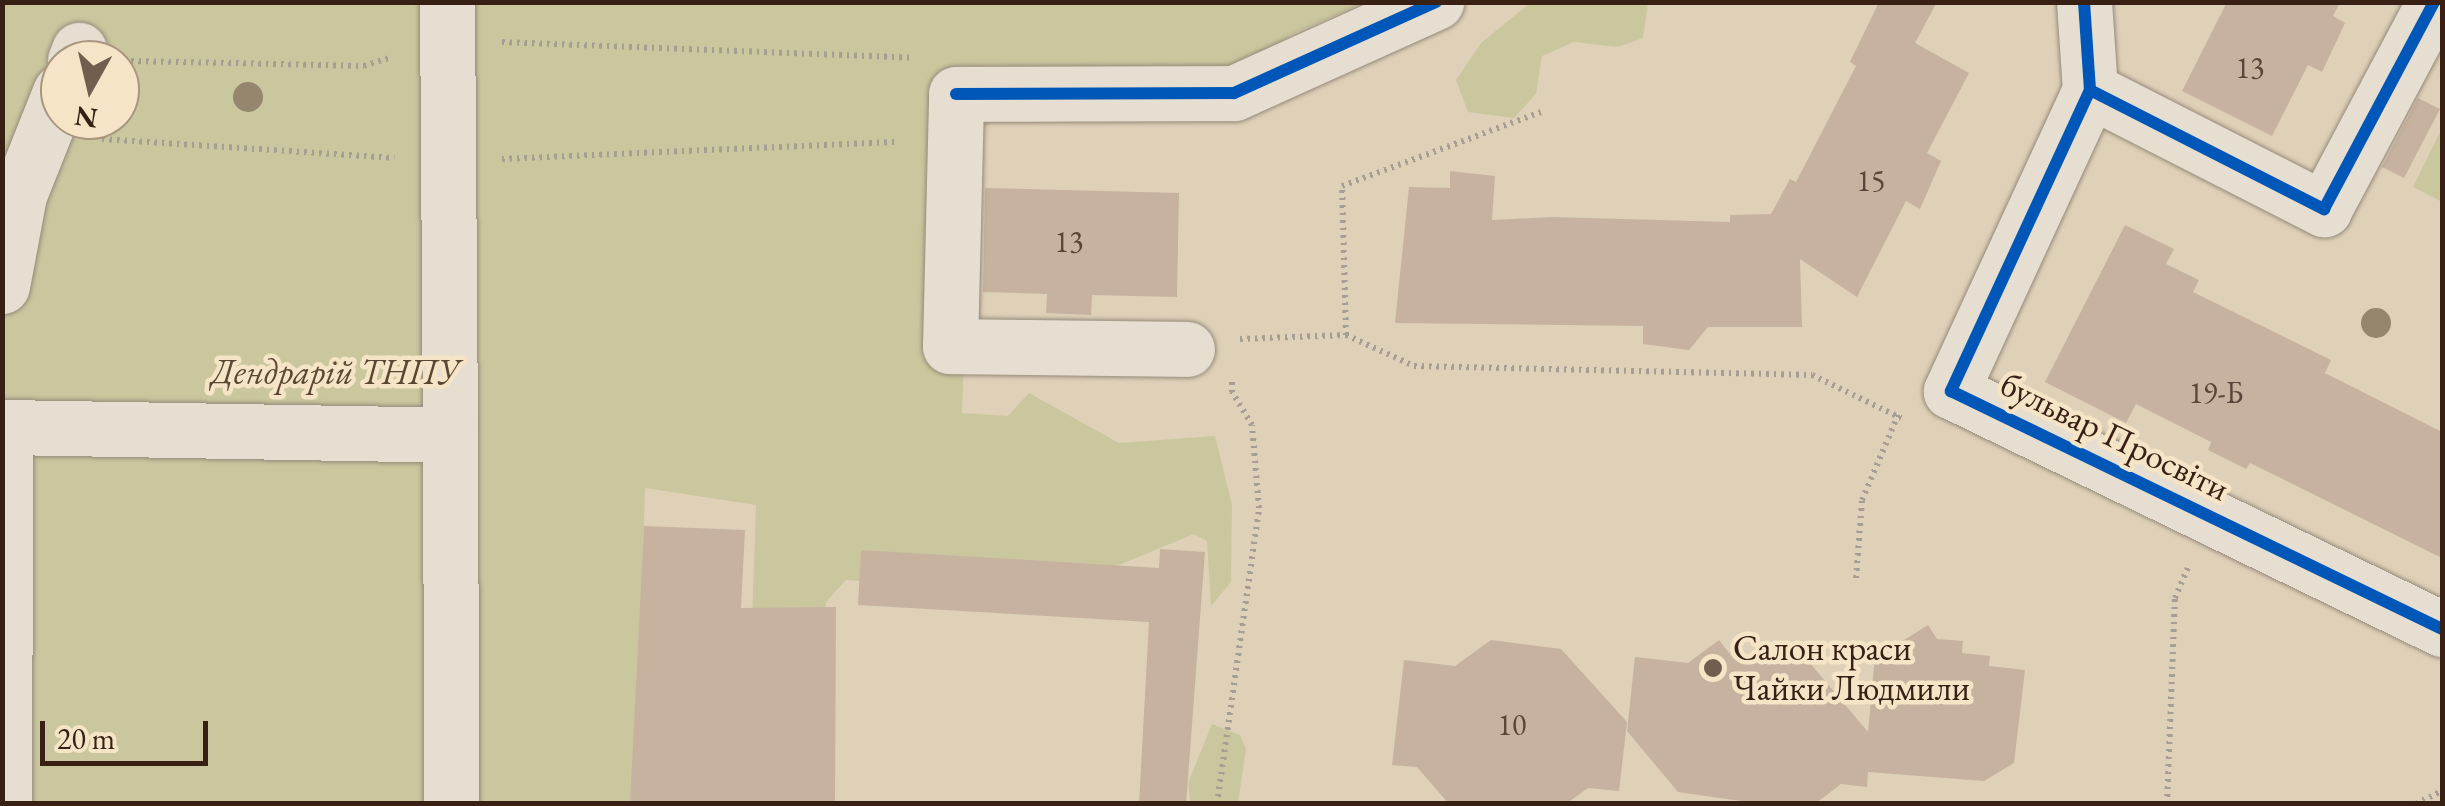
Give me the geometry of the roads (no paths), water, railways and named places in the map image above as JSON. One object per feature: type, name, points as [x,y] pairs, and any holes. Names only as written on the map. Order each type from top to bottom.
[{"type":"street","points":[[1210,345],[950,346],[956,94],[1234,93],[1436,2]]},
{"type":"street","name":"бульвар Просвіти","points":[[2084,2],[2090,90],[1932,407],[2213,517],[2442,628]]},
{"type":"street","points":[[2090,90],[2324,210],[2434,2]]},
{"type":"street","points":[[447,21],[450,804]]},
{"type":"street","points":[[2,286],[19,195],[46,140]]},
{"type":"street","points":[[4,804],[5,428],[450,435]]},
{"type":"place","name":"Салон краси Чайки Людмили","points":[[1713,668]]},
{"type":"park label","name":"Дендрарій ТНПУ","points":[[335,372]]}]
